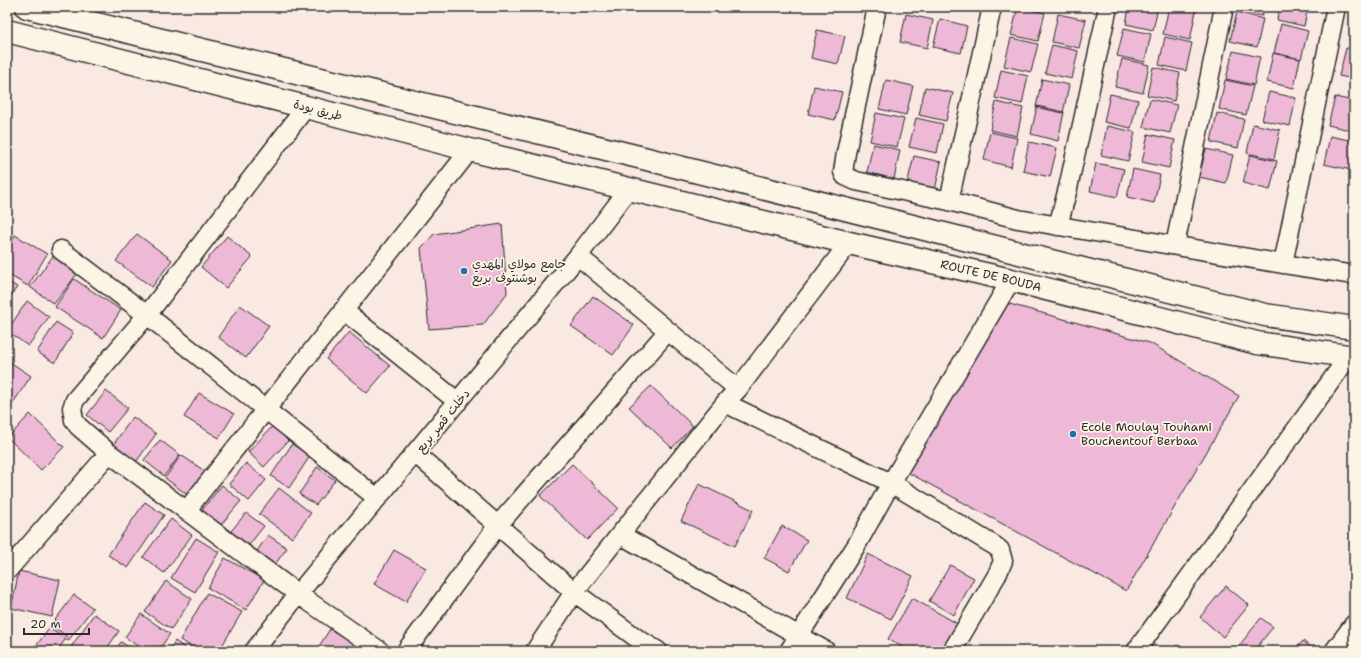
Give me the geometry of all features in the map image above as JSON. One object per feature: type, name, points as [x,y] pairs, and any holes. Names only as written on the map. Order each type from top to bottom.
[{"type":"main road","points":[[27,7],[650,160],[1265,315],[1354,328]]},
{"type":"main road","name":"طريق بودة","points":[[7,31],[470,150],[630,189]]},
{"type":"main road","name":"ROUTE DE BOUDA","points":[[630,189],[849,243],[1011,280],[1257,343],[1352,353]]},
{"type":"street","points":[[877,7],[843,172],[845,176],[856,181],[949,201],[1018,219],[1354,275]]},
{"type":"street","points":[[949,201],[992,7]]},
{"type":"street","points":[[1058,226],[1068,188],[1108,7]]},
{"type":"street","points":[[1175,246],[1224,7]]},
{"type":"street","points":[[1283,264],[1336,7]]},
{"type":"street","points":[[306,107],[148,315],[75,400],[72,408],[74,420],[78,426],[109,453],[298,594],[380,651]]},
{"type":"street","points":[[186,511],[470,150]]},
{"type":"street","name":"دخلت قصر بربع","points":[[254,651],[298,594],[416,454],[578,256],[630,189]]},
{"type":"street","points":[[536,651],[574,592],[725,403],[738,389],[849,243]]},
{"type":"street","points":[[61,250],[148,315],[378,498]]},
{"type":"street","points":[[578,256],[738,389]]},
{"type":"street","points":[[789,651],[856,546],[891,482],[1011,280]]},
{"type":"street","points":[[343,310],[458,402]]},
{"type":"street","points":[[406,651],[498,525],[668,331]]},
{"type":"street","points":[[1136,651],[1352,353]]},
{"type":"street","points":[[725,403],[891,482],[1000,550],[1003,561],[997,575],[952,651]]},
{"type":"street","points":[[7,571],[109,453]]},
{"type":"street","points":[[416,454],[633,645],[658,651]]},
{"type":"street","points":[[621,535],[826,651]]},
{"type":"street","points":[[1334,651],[1354,624]]},
{"type":"building","points":[[1018,7],[1045,13],[1038,41],[1011,35]]},
{"type":"building","points":[[1129,7],[1158,7],[1153,30],[1126,24]]},
{"type":"building","points":[[1169,7],[1196,11],[1190,40],[1163,34]]},
{"type":"building","points":[[1185,7],[1198,7],[1197,10]]},
{"type":"building","points":[[1236,7],[1264,7],[1262,16],[1235,10]]},
{"type":"building","points":[[1279,7],[1308,7],[1304,26],[1277,20]]},
{"type":"building","points":[[1237,12],[1263,19],[1257,47],[1230,41]]},
{"type":"building","points":[[906,14],[933,20],[927,48],[900,42]]},
{"type":"building","points":[[1058,14],[1086,20],[1079,48],[1052,42]]},
{"type":"building","points":[[940,19],[967,26],[961,53],[933,47]]},
{"type":"building","points":[[1281,24],[1308,31],[1301,59],[1274,53]]},
{"type":"building","points":[[1124,28],[1151,34],[1145,62],[1117,56]]},
{"type":"building","points":[[817,30],[845,36],[838,64],[811,58]]},
{"type":"building","points":[[1165,37],[1192,43],[1186,71],[1159,65]]},
{"type":"building","points":[[1011,38],[1038,44],[1031,72],[1004,66]]},
{"type":"building","points":[[1052,45],[1078,51],[1072,79],[1045,73]]},
{"type":"building","points":[[1346,48],[1354,49],[1354,79],[1339,76]]},
{"type":"building","points":[[1233,51],[1260,57],[1254,85],[1226,79]]},
{"type":"building","points":[[1273,53],[1300,59],[1294,88],[1267,82]]},
{"type":"building","points":[[1122,59],[1149,65],[1143,93],[1115,87]]},
{"type":"building","points":[[1153,67],[1180,73],[1174,101],[1147,95]]},
{"type":"building","points":[[1001,70],[1028,76],[1022,104],[995,98]]},
{"type":"building","points":[[1042,79],[1069,85],[1063,113],[1036,107]]},
{"type":"building","points":[[886,80],[913,86],[906,115],[879,109]]},
{"type":"building","points":[[1225,80],[1253,86],[1246,115],[1219,109]]},
{"type":"building","points":[[814,86],[842,92],[835,120],[808,114]]},
{"type":"building","points":[[925,87],[953,93],[946,121],[919,115]]},
{"type":"building","points":[[1269,92],[1296,98],[1290,126],[1262,120]]},
{"type":"building","points":[[1110,94],[1138,100],[1131,128],[1104,122]]},
{"type":"building","points":[[1335,97],[1354,101],[1354,131],[1328,125]]},
{"type":"building","points":[[1150,99],[1177,105],[1170,133],[1143,127]]},
{"type":"building","points":[[996,102],[1023,108],[1017,136],[990,130]]},
{"type":"building","points":[[1037,106],[1064,112],[1058,141],[1031,134]]},
{"type":"building","points":[[876,113],[904,119],[897,147],[870,141]]},
{"type":"building","points":[[1217,113],[1244,119],[1238,148],[1211,142]]},
{"type":"building","points":[[916,118],[943,124],[937,153],[909,147]]},
{"type":"building","points":[[1253,124],[1280,130],[1274,159],[1247,153]]},
{"type":"building","points":[[1107,126],[1135,132],[1128,161],[1101,155]]},
{"type":"building","points":[[990,132],[1017,138],[1011,167],[984,160]]},
{"type":"building","points":[[1148,134],[1175,140],[1169,168],[1142,162]]},
{"type":"building","points":[[1330,136],[1354,141],[1354,157],[1351,170],[1324,164]]},
{"type":"building","points":[[1029,142],[1057,148],[1050,177],[1023,171]]},
{"type":"building","points":[[873,144],[900,150],[894,179],[867,172]]},
{"type":"building","points":[[1206,149],[1233,155],[1226,183],[1199,177]]},
{"type":"building","points":[[1250,155],[1277,161],[1270,190],[1243,183]]},
{"type":"building","points":[[914,156],[941,162],[935,190],[907,184]]},
{"type":"building","points":[[1096,163],[1124,169],[1117,197],[1090,191]]},
{"type":"building","points":[[1133,169],[1160,175],[1154,203],[1127,197]]},
{"type":"building","name":"جامع مولاي المهدي بوشنتوف بربع","points":[[502,224],[507,293],[483,325],[429,329],[421,248],[434,234]]},
{"type":"building","points":[[137,234],[172,260],[152,287],[116,261]]},
{"type":"building","points":[[15,235],[47,254],[28,286],[7,274],[7,249]]},
{"type":"building","points":[[227,236],[252,257],[226,288],[201,267]]},
{"type":"building","points":[[53,256],[77,274],[54,304],[30,287]]},
{"type":"building","points":[[74,279],[121,310],[103,338],[55,307]]},
{"type":"building","points":[[7,281],[17,287],[7,302]]},
{"type":"building","points":[[593,296],[634,325],[613,355],[571,326]]},
{"type":"building","points":[[27,301],[49,317],[28,346],[7,331]]},
{"type":"building","name":"Ecole Moulay Touhami Bouchentouf Berbaa","points":[[1006,303],[1150,343],[1239,396],[1126,591],[907,472]]},
{"type":"building","points":[[240,305],[269,326],[246,358],[218,337]]},
{"type":"building","points":[[56,322],[73,333],[55,363],[37,352]]},
{"type":"building","points":[[349,332],[390,366],[367,393],[326,359]]},
{"type":"building","points":[[7,360],[31,376],[7,412]]},
{"type":"building","points":[[651,386],[693,426],[672,448],[629,407]]},
{"type":"building","points":[[106,391],[128,408],[108,432],[87,415]]},
{"type":"building","points":[[199,393],[234,414],[219,438],[184,417]]},
{"type":"building","points":[[30,414],[64,447],[41,470],[8,438]]},
{"type":"building","points":[[133,417],[156,434],[136,462],[113,445]]},
{"type":"building","points":[[273,426],[288,441],[264,467],[248,452]]},
{"type":"building","points":[[160,440],[180,455],[164,476],[144,460]]},
{"type":"building","points":[[292,444],[310,456],[289,488],[271,476]]},
{"type":"building","points":[[181,455],[206,472],[189,496],[165,478]]},
{"type":"building","points":[[246,463],[266,480],[249,501],[229,484]]},
{"type":"building","points":[[572,464],[618,508],[587,540],[540,496]]},
{"type":"building","points":[[317,467],[335,480],[316,505],[299,494]]},
{"type":"building","points":[[699,484],[753,510],[735,546],[681,521]]},
{"type":"building","points":[[222,485],[241,501],[219,527],[200,512]]},
{"type":"building","points":[[279,488],[311,513],[292,538],[259,514]]},
{"type":"building","points":[[145,502],[164,515],[128,568],[108,555]]},
{"type":"building","points":[[246,513],[264,526],[245,550],[227,536]]},
{"type":"building","points":[[171,519],[192,535],[164,573],[143,557]]},
{"type":"building","points":[[782,526],[807,540],[789,571],[764,558]]},
{"type":"building","points":[[268,535],[287,548],[273,567],[255,554]]},
{"type":"building","points":[[196,538],[219,552],[195,592],[171,578]]},
{"type":"building","points":[[394,550],[426,568],[406,602],[374,584]]},
{"type":"building","points":[[868,554],[913,576],[891,619],[847,598]]},
{"type":"building","points":[[225,558],[264,580],[246,610],[208,588]]},
{"type":"building","points":[[950,565],[974,578],[954,615],[929,601]]},
{"type":"building","points":[[19,571],[60,580],[52,617],[11,608]]},
{"type":"building","points":[[166,581],[192,599],[171,629],[145,612]]},
{"type":"building","points":[[1226,586],[1249,605],[1223,637],[1200,617]]},
{"type":"building","points":[[207,593],[242,612],[219,651],[199,651],[180,640]]},
{"type":"building","points":[[74,595],[93,608],[68,641],[49,628]]},
{"type":"building","points":[[912,598],[958,624],[942,651],[909,651],[888,639]]},
{"type":"building","points":[[94,614],[119,631],[105,651],[77,651],[71,647]]},
{"type":"building","points":[[141,614],[170,634],[158,651],[145,651],[125,637]]},
{"type":"building","points":[[1261,618],[1273,627],[1254,651],[1235,651]]},
{"type":"building","points":[[52,625],[67,637],[57,651],[32,651]]},
{"type":"building","points":[[330,629],[357,646],[354,651],[316,651]]},
{"type":"building","points":[[175,641],[189,651],[169,651]]},
{"type":"building","points":[[1303,641],[1315,651],[1294,651]]},
{"type":"building","points":[[121,642],[135,651],[115,651]]},
{"type":"building","points":[[1177,645],[1184,651],[1173,651]]},
{"type":"place","name":"جامع مولاي المهدي بوشنتوف بربع","points":[[464,271]]},
{"type":"place","name":"Ecole Moulay Touhami Bouchentouf Berbaa","points":[[1073,434]]}]
